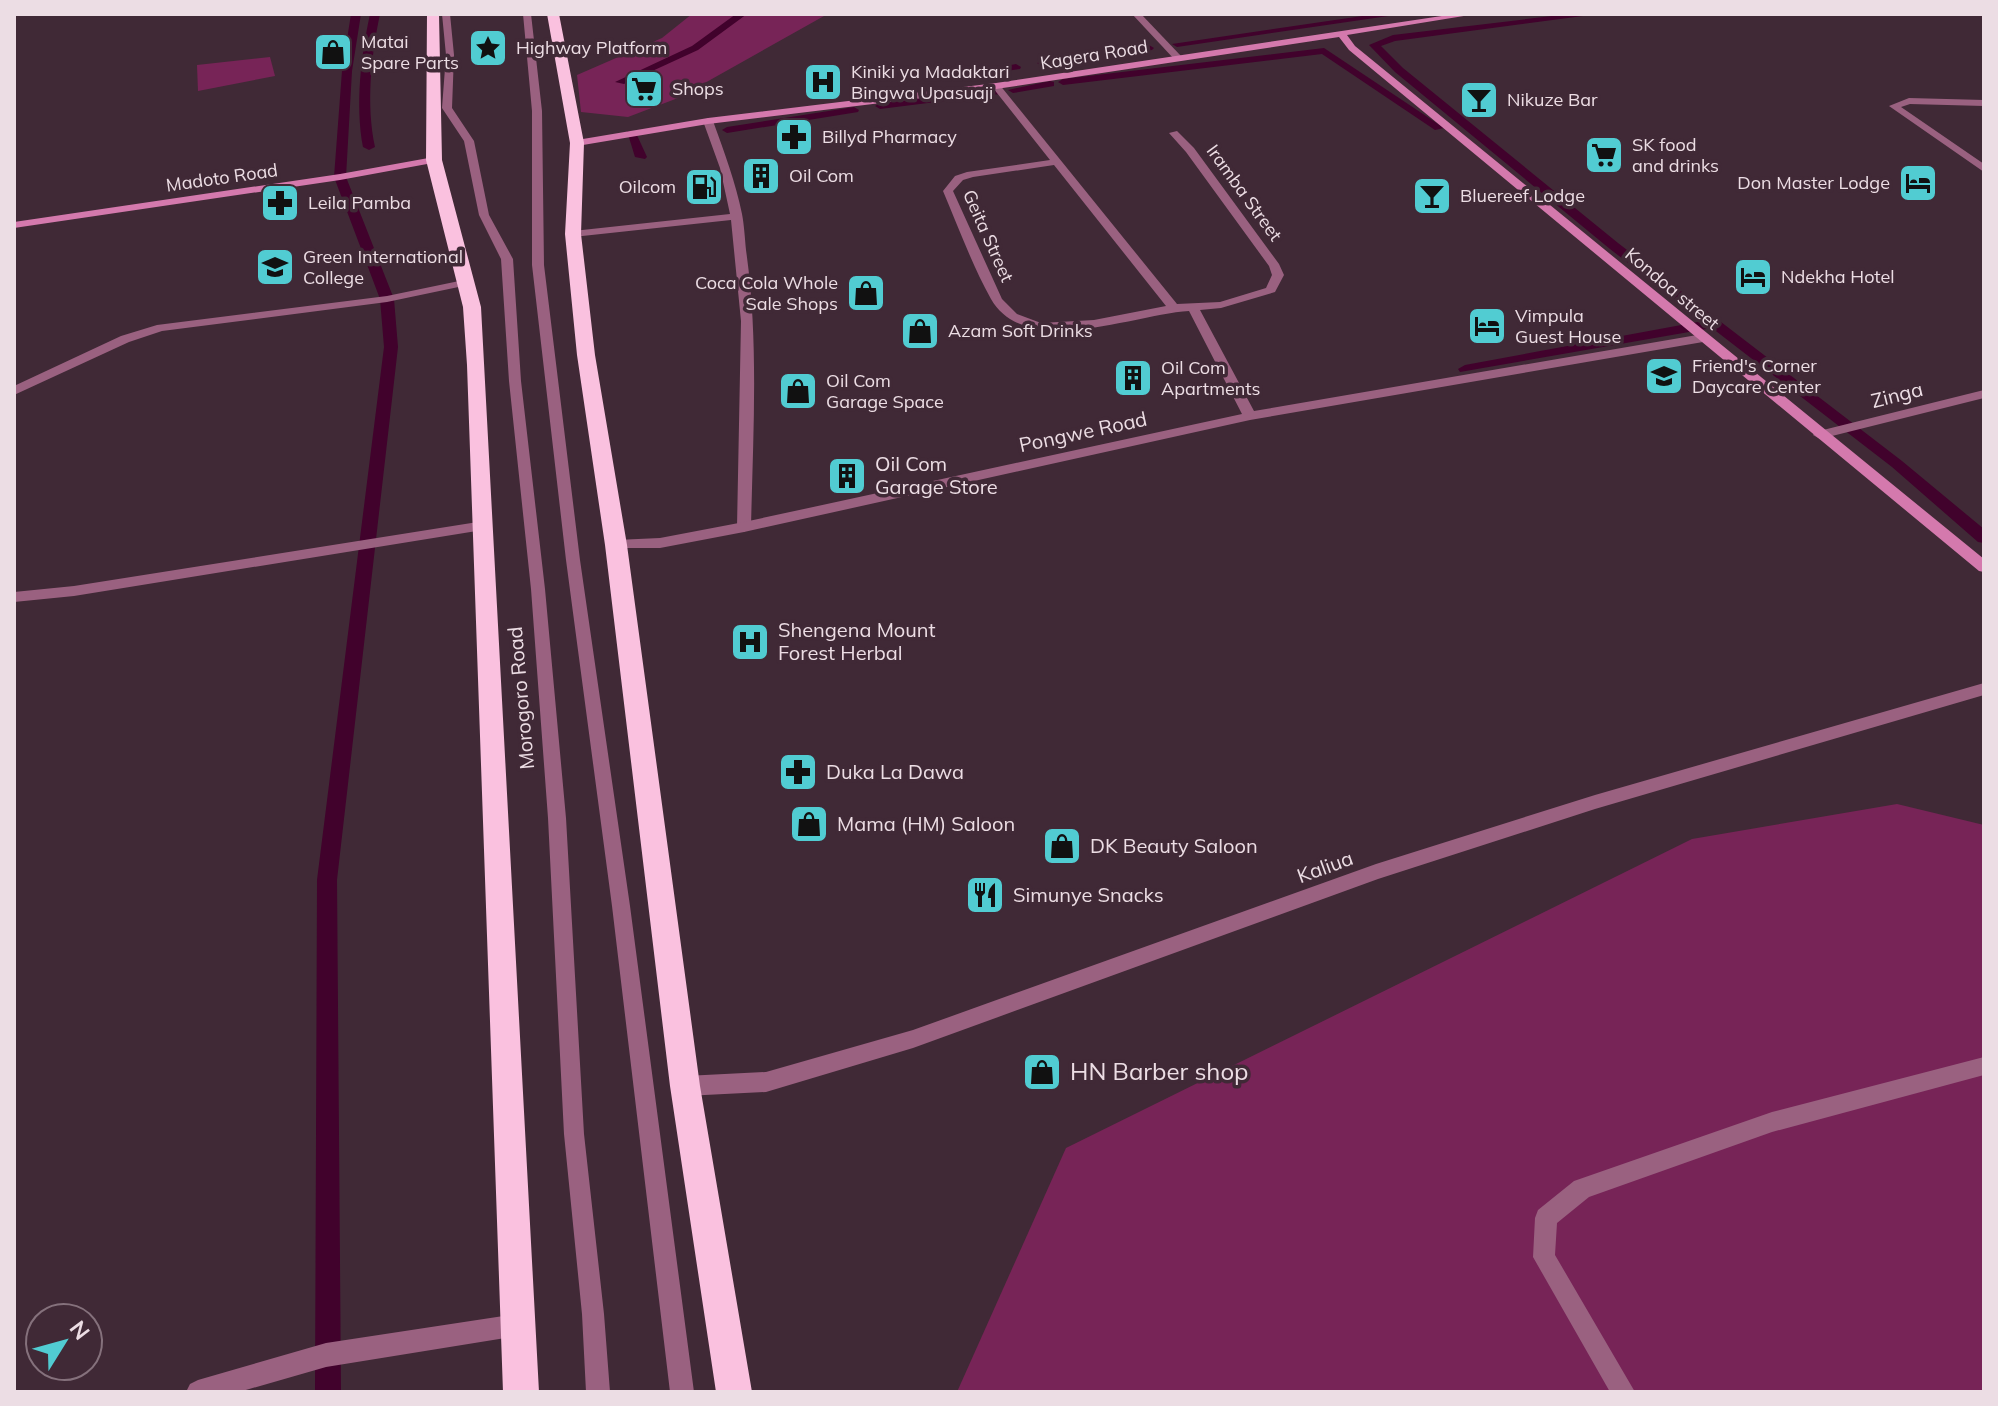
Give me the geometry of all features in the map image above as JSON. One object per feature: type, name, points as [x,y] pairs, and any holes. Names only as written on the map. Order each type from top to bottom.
[{"type":"highway","name":"Morogoro Road","points":[[433,14],[434,160],[472,307],[521,1392]]},
{"type":"highway","points":[[553,14],[577,143],[573,234],[586,355],[616,545],[685,1086],[734,1392]]},
{"type":"street","name":"Morogoro Road","points":[[446,14],[450,55],[447,108],[469,141],[484,215],[507,259],[515,381],[538,589],[556,803],[574,1134],[598,1392]]},
{"type":"street","points":[[527,14],[537,111],[538,265],[682,1392]]},
{"type":"street","points":[[1136,14],[1178,58]]},
{"type":"street","name":"Kagera Road","points":[[577,143],[708,121],[996,86],[1472,14]]},
{"type":"street","name":"Kondoa street","points":[[1341,33],[1352,48],[1984,567]]},
{"type":"street","points":[[996,86],[1174,308]]},
{"type":"street","points":[[1984,103],[1909,101],[1894,106],[1984,169]]},
{"type":"street","points":[[708,121],[738,216],[747,354],[744,527]]},
{"type":"street","name":"Iramba Street","points":[[1147,313],[1192,305],[1221,305],[1250,298],[1271,290],[1278,275],[1275,266],[1199,161],[1174,133]]},
{"type":"street","name":"Madoto Road","points":[[14,225],[340,177],[434,160]]},
{"type":"street","name":"Geita Street","points":[[1057,162],[971,174],[959,178],[948,191],[997,300],[1013,316],[1039,327],[1094,324],[1147,313]]},
{"type":"street","points":[[573,234],[738,216]]},
{"type":"street","points":[[14,391],[125,339],[161,328],[387,299],[464,283]]},
{"type":"street","points":[[1192,305],[1250,416]]},
{"type":"street","name":"Pongwe Road","points":[[616,545],[660,543],[744,527],[1250,416],[1703,338]]},
{"type":"street","name":"Zinga","points":[[1820,435],[1984,394]]},
{"type":"street","points":[[14,597],[74,591],[484,526]]},
{"type":"street","name":"Kaliua","points":[[685,1086],[766,1082],[913,1039],[1376,872],[1595,802],[1984,689]]},
{"type":"street","points":[[1623,1392],[1544,1257],[1546,1218],[1582,1189],[1743,1132],[1984,1066]]},
{"type":"street","points":[[198,1392],[326,1355],[517,1325]]},
{"type":"shaded area","points":[[692,14],[824,16],[678,98],[628,117],[581,112],[577,75],[662,38]]},
{"type":"shaded area","points":[[270,57],[275,76],[198,91],[197,65]]},
{"type":"shaded area","points":[[1897,804],[1984,825],[1984,1392],[957,1392],[1066,1148],[1692,839]]},
{"type":"waterway","points":[[328,1392],[327,880],[391,347],[387,299],[340,177],[347,71],[356,14]]},
{"type":"waterway","points":[[369,147],[366,81],[375,14]]},
{"type":"waterway","points":[[620,82],[695,48],[742,14]]},
{"type":"waterway","points":[[1177,44],[1397,14]]},
{"type":"waterway","points":[[1593,14],[1393,38],[1374,45],[1399,70],[1614,246],[1897,464],[1984,538]]},
{"type":"waterway","points":[[1125,51],[1149,48]]},
{"type":"waterway","points":[[1063,82],[1323,51]]},
{"type":"waterway","points":[[1324,51],[1439,128]]},
{"type":"waterway","points":[[1042,63],[1068,59]]},
{"type":"waterway","points":[[973,73],[1016,67]]},
{"type":"waterway","points":[[1013,90],[1050,84]]},
{"type":"waterway","points":[[880,106],[996,92]]},
{"type":"waterway","points":[[727,130],[854,110]]},
{"type":"waterway","points":[[631,133],[641,157]]},
{"type":"waterway","points":[[1465,369],[1710,324]]},
{"type":"place","name":"Highway Platform","points":[[488,48]]},
{"type":"place","name":"Matai Spare Parts","points":[[333,52]]},
{"type":"place","name":"Kiniki ya Madaktari Bingwa Upasuaji","points":[[823,82]]},
{"type":"place","name":"Shops","points":[[644,89]]},
{"type":"place","name":"Nikuze Bar","points":[[1479,100]]},
{"type":"place","name":"Billyd Pharmacy","points":[[794,137]]},
{"type":"place","name":"SK food and drinks","points":[[1604,155]]},
{"type":"place","name":"Oil Com","points":[[761,176]]},
{"type":"place","name":"Don Master Lodge","points":[[1918,183]]},
{"type":"place","name":"Oilcom","points":[[704,187]]},
{"type":"place","name":"Bluereef Lodge","points":[[1432,196]]},
{"type":"place","name":"Leila Pamba","points":[[280,203]]},
{"type":"place","name":"Green International College","points":[[275,267]]},
{"type":"place","name":"Ndekha Hotel","points":[[1753,277]]},
{"type":"place","name":"Coca Cola Whole Sale Shops","points":[[866,293]]},
{"type":"place","name":"Vimpula Guest House","points":[[1487,326]]},
{"type":"place","name":"Azam Soft Drinks","points":[[920,331]]},
{"type":"place","name":"Friend's Corner Daycare Center","points":[[1664,376]]},
{"type":"place","name":"Oil Com Apartments","points":[[1133,378]]},
{"type":"place","name":"Oil Com Garage Space","points":[[798,391]]},
{"type":"place","name":"Oil Com Garage Store","points":[[847,476]]},
{"type":"place","name":"Shengena Mount Forest Herbal","points":[[750,642]]},
{"type":"place","name":"Duka La Dawa","points":[[798,772]]},
{"type":"place","name":"Mama (HM) Saloon","points":[[809,824]]},
{"type":"place","name":"DK Beauty Saloon","points":[[1062,846]]},
{"type":"place","name":"Simunye Snacks","points":[[985,895]]},
{"type":"place","name":"HN Barber shop","points":[[1042,1072]]}]
